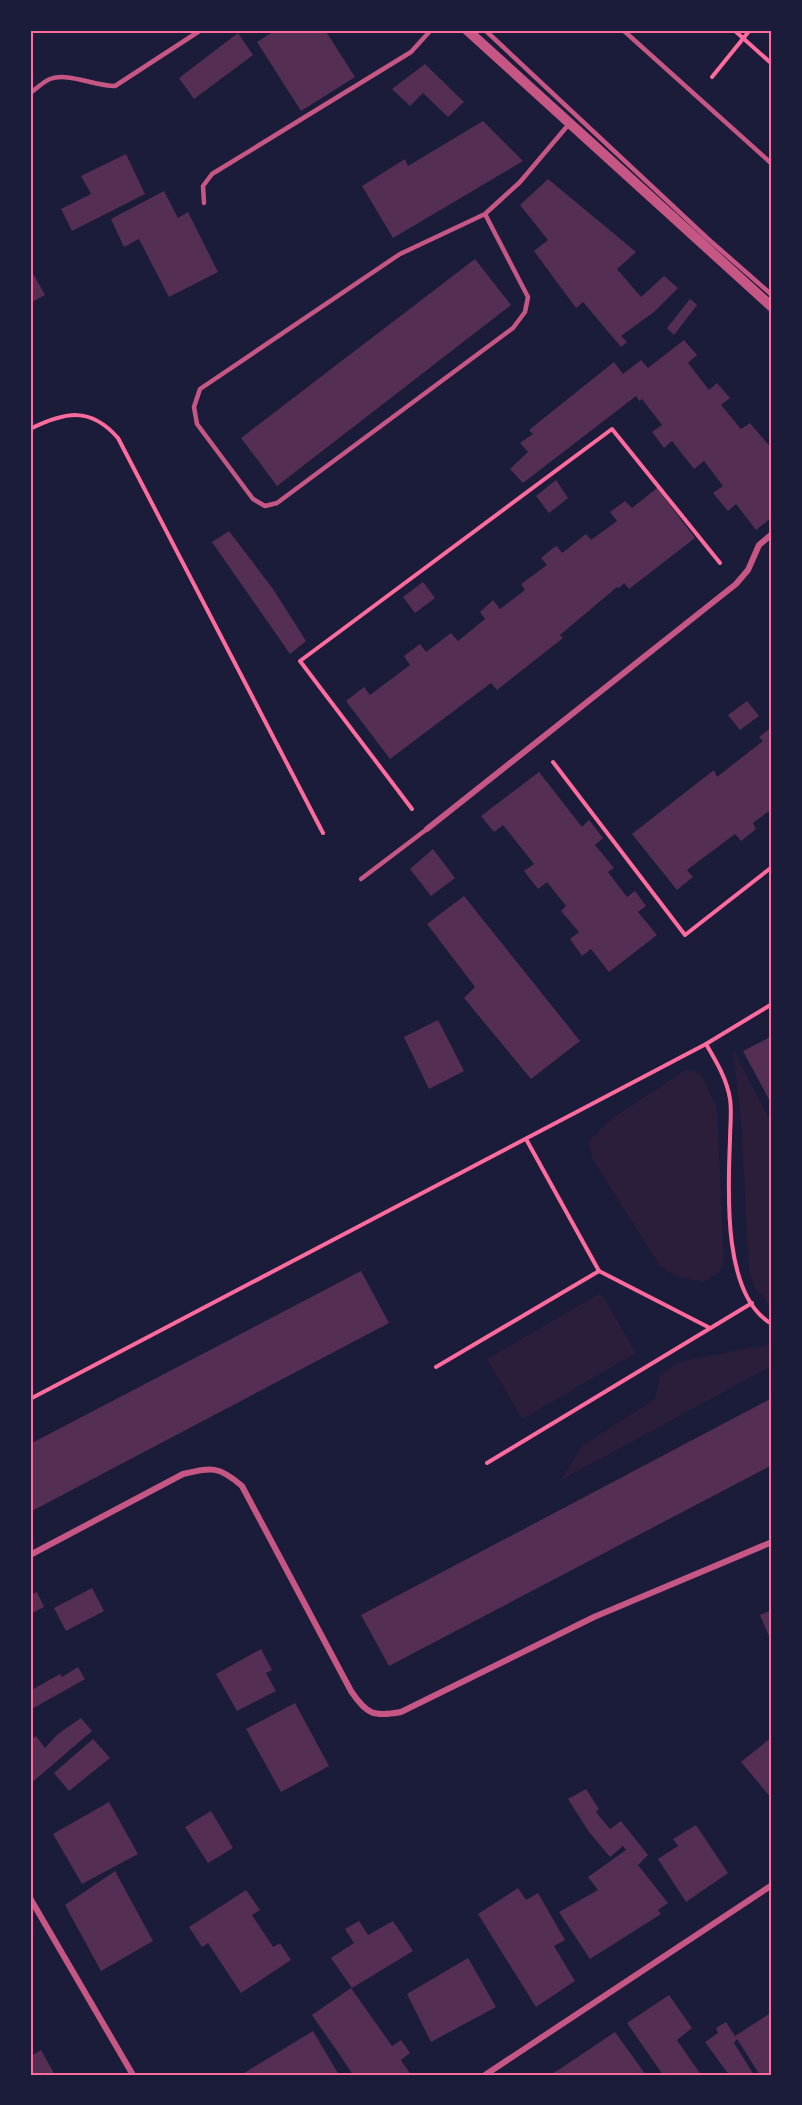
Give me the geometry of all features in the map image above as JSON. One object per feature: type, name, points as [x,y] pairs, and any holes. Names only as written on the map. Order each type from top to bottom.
[{"type":"street","points":[[467,30],[772,307]]},
{"type":"street","points":[[427,829],[536,740],[736,584],[748,570],[759,545],[772,534]]},
{"type":"street","points":[[30,1555],[183,1474],[205,1468],[226,1472],[242,1486],[351,1691],[362,1707],[380,1716],[401,1712],[594,1617],[772,1542]]},
{"type":"street","points":[[485,2075],[772,1885]]},
{"type":"street","points":[[30,1898],[133,2075]]},
{"type":"lane","points":[[30,93],[49,80],[65,76],[102,86],[116,86],[201,30]]},
{"type":"lane","points":[[204,203],[203,186],[212,174],[411,52],[431,30]]},
{"type":"lane","points":[[485,30],[772,296]]},
{"type":"lane","points":[[623,30],[772,164]]},
{"type":"lane","points":[[485,213],[528,297],[525,312],[513,328],[277,503],[265,506],[253,499],[196,424],[194,406],[200,389],[400,254],[485,213],[520,182],[569,124]]},
{"type":"lane","points":[[361,879],[427,829]]},
{"type":"path","points":[[734,30],[772,64]]},
{"type":"path","points":[[696,95],[750,30]]},
{"type":"path","points":[[30,429],[52,418],[74,414],[91,416],[107,426],[118,438],[323,833]]},
{"type":"path","points":[[427,829],[300,661],[612,429],[736,584]]},
{"type":"path","points":[[536,740],[685,935],[772,867]]},
{"type":"path","points":[[30,1399],[706,1044],[772,1004]]},
{"type":"path","points":[[706,1044],[721,1070],[730,1099],[728,1207],[738,1277],[761,1317],[772,1324]]},
{"type":"path","points":[[526,1138],[598,1271],[710,1328]]},
{"type":"path","points":[[436,1367],[598,1271]]},
{"type":"path","points":[[487,1463],[752,1303]]},
{"type":"shaded area","points":[[733,1049],[772,1124],[772,1309],[755,1288],[749,1270],[741,1119]]},
{"type":"shaded area","points":[[687,1069],[701,1074],[717,1108],[724,1264],[718,1273],[704,1282],[675,1276],[660,1266],[592,1158],[589,1142],[611,1119]]},
{"type":"shaded area","points":[[601,1293],[636,1353],[522,1419],[487,1359]]},
{"type":"shaded area","points":[[772,1344],[772,1366],[561,1480],[582,1446],[655,1399],[660,1376],[678,1362]]},
{"type":"building","points":[[276,30],[325,30],[355,77],[301,111],[257,42]]},
{"type":"building","points":[[238,33],[253,55],[194,99],[179,78]]},
{"type":"building","points":[[425,64],[464,102],[448,117],[423,93],[410,106],[392,89]]},
{"type":"building","points":[[483,121],[523,161],[393,238],[362,186],[405,159],[408,166]]},
{"type":"building","points":[[126,154],[145,194],[72,231],[61,209],[91,194],[81,176]]},
{"type":"building","points":[[548,179],[636,252],[617,269],[641,297],[664,276],[678,288],[654,312],[621,336],[627,342],[621,347],[583,302],[576,308],[534,251],[548,240],[520,205]]},
{"type":"building","points":[[164,191],[178,218],[188,212],[218,272],[169,297],[139,239],[124,247],[111,219]]},
{"type":"building","points":[[475,259],[511,305],[277,486],[241,438]]},
{"type":"building","points":[[30,268],[45,295],[30,303]]},
{"type":"building","points":[[690,299],[697,305],[674,335],[667,328]]},
{"type":"building","points":[[684,340],[697,355],[688,363],[709,390],[717,383],[730,398],[721,405],[741,429],[750,423],[772,449],[772,517],[756,530],[736,504],[728,511],[713,493],[723,486],[704,461],[694,469],[672,441],[664,448],[652,432],[662,425],[642,399],[639,401],[636,396],[523,483],[510,469],[528,452],[520,443],[533,434],[529,430],[614,362],[623,374],[641,360],[648,368]]},
{"type":"building","points":[[556,480],[568,498],[549,513],[536,496]]},
{"type":"building","points":[[657,488],[695,538],[629,589],[624,583],[619,588],[617,587],[560,635],[563,638],[497,690],[491,683],[390,759],[346,701],[364,687],[370,695],[410,665],[404,656],[420,644],[426,652],[451,633],[458,641],[485,619],[480,612],[493,600],[500,609],[525,590],[521,584],[547,565],[541,558],[553,548],[557,546],[562,553],[586,534],[591,540],[617,521],[610,512],[625,501],[632,508]]},
{"type":"building","points":[[229,531],[273,589],[306,641],[290,654],[212,542]]},
{"type":"building","points":[[423,582],[435,598],[415,613],[403,597]]},
{"type":"building","points":[[747,701],[759,716],[740,730],[728,715]]},
{"type":"building","points":[[772,727],[772,809],[753,823],[756,829],[741,841],[735,834],[687,870],[693,877],[677,890],[632,834],[714,770],[717,777],[763,741],[759,737]]},
{"type":"building","points":[[539,772],[582,827],[589,820],[603,838],[595,845],[614,868],[608,872],[627,897],[635,891],[646,906],[638,912],[657,935],[609,972],[591,949],[582,956],[570,939],[579,932],[561,911],[566,906],[547,882],[538,889],[524,871],[534,864],[503,825],[494,832],[481,816]]},
{"type":"building","points":[[433,849],[455,878],[431,896],[410,869]]},
{"type":"building","points":[[464,896],[580,1041],[531,1079],[464,998],[475,987],[427,924]]},
{"type":"building","points":[[438,1020],[464,1071],[429,1089],[404,1037]]},
{"type":"building","points":[[772,1036],[772,1105],[743,1051]]},
{"type":"building","points":[[361,1271],[389,1323],[30,1512],[30,1444]]},
{"type":"building","points":[[772,1398],[772,1465],[389,1666],[361,1615]]},
{"type":"building","points":[[92,1588],[104,1611],[66,1631],[54,1608]]},
{"type":"building","points":[[37,1592],[44,1607],[30,1614],[30,1595]]},
{"type":"building","points":[[772,1610],[772,1643],[760,1615]]},
{"type":"building","points":[[261,1649],[272,1670],[266,1673],[276,1691],[237,1711],[216,1674]]},
{"type":"building","points":[[78,1667],[85,1679],[30,1710],[30,1691]]},
{"type":"building","points":[[295,1703],[329,1766],[281,1792],[246,1729]]},
{"type":"building","points":[[81,1718],[92,1731],[30,1784],[30,1741],[36,1736],[45,1748],[58,1734]]},
{"type":"building","points":[[772,1737],[772,1799],[741,1762]]},
{"type":"building","points":[[93,1739],[110,1758],[69,1791],[54,1773]]},
{"type":"building","points":[[586,1789],[599,1809],[596,1812],[610,1829],[621,1821],[648,1855],[638,1865],[668,1903],[658,1910],[661,1914],[590,1959],[559,1912],[598,1890],[588,1877],[626,1850],[623,1846],[610,1857],[589,1832],[568,1799]]},
{"type":"building","points":[[109,1802],[138,1854],[82,1884],[53,1834]]},
{"type":"building","points":[[211,1811],[233,1848],[208,1863],[185,1827]]},
{"type":"building","points":[[696,1825],[728,1873],[686,1902],[658,1859],[678,1846],[673,1839]]},
{"type":"building","points":[[115,1871],[153,1941],[101,1971],[65,1905]]},
{"type":"building","points":[[518,1888],[526,1900],[538,1893],[565,1940],[554,1946],[575,1981],[536,2007],[478,1914]]},
{"type":"building","points":[[246,1890],[260,1910],[252,1915],[273,1947],[280,1943],[291,1960],[241,1993],[208,1943],[202,1947],[189,1927]]},
{"type":"building","points":[[359,1921],[368,1935],[393,1921],[413,1951],[352,1988],[331,1958],[354,1943],[345,1929]]},
{"type":"building","points":[[468,1958],[496,2007],[431,2042],[407,1994]]},
{"type":"building","points":[[351,1988],[392,2046],[401,2040],[410,2053],[401,2060],[411,2075],[353,2075],[312,2015]]},
{"type":"building","points":[[669,1995],[692,2028],[677,2040],[701,2075],[663,2075],[627,2023]]},
{"type":"building","points":[[772,2012],[772,2075],[760,2075],[737,2039],[734,2043],[754,2075],[744,2073],[729,2075],[705,2042],[718,2033],[716,2028],[726,2022],[735,2036]]},
{"type":"building","points":[[313,2031],[339,2075],[241,2075]]},
{"type":"building","points":[[615,2032],[646,2075],[550,2075],[560,2069]]},
{"type":"building","points":[[41,2050],[55,2075],[30,2075],[30,2057]]}]
